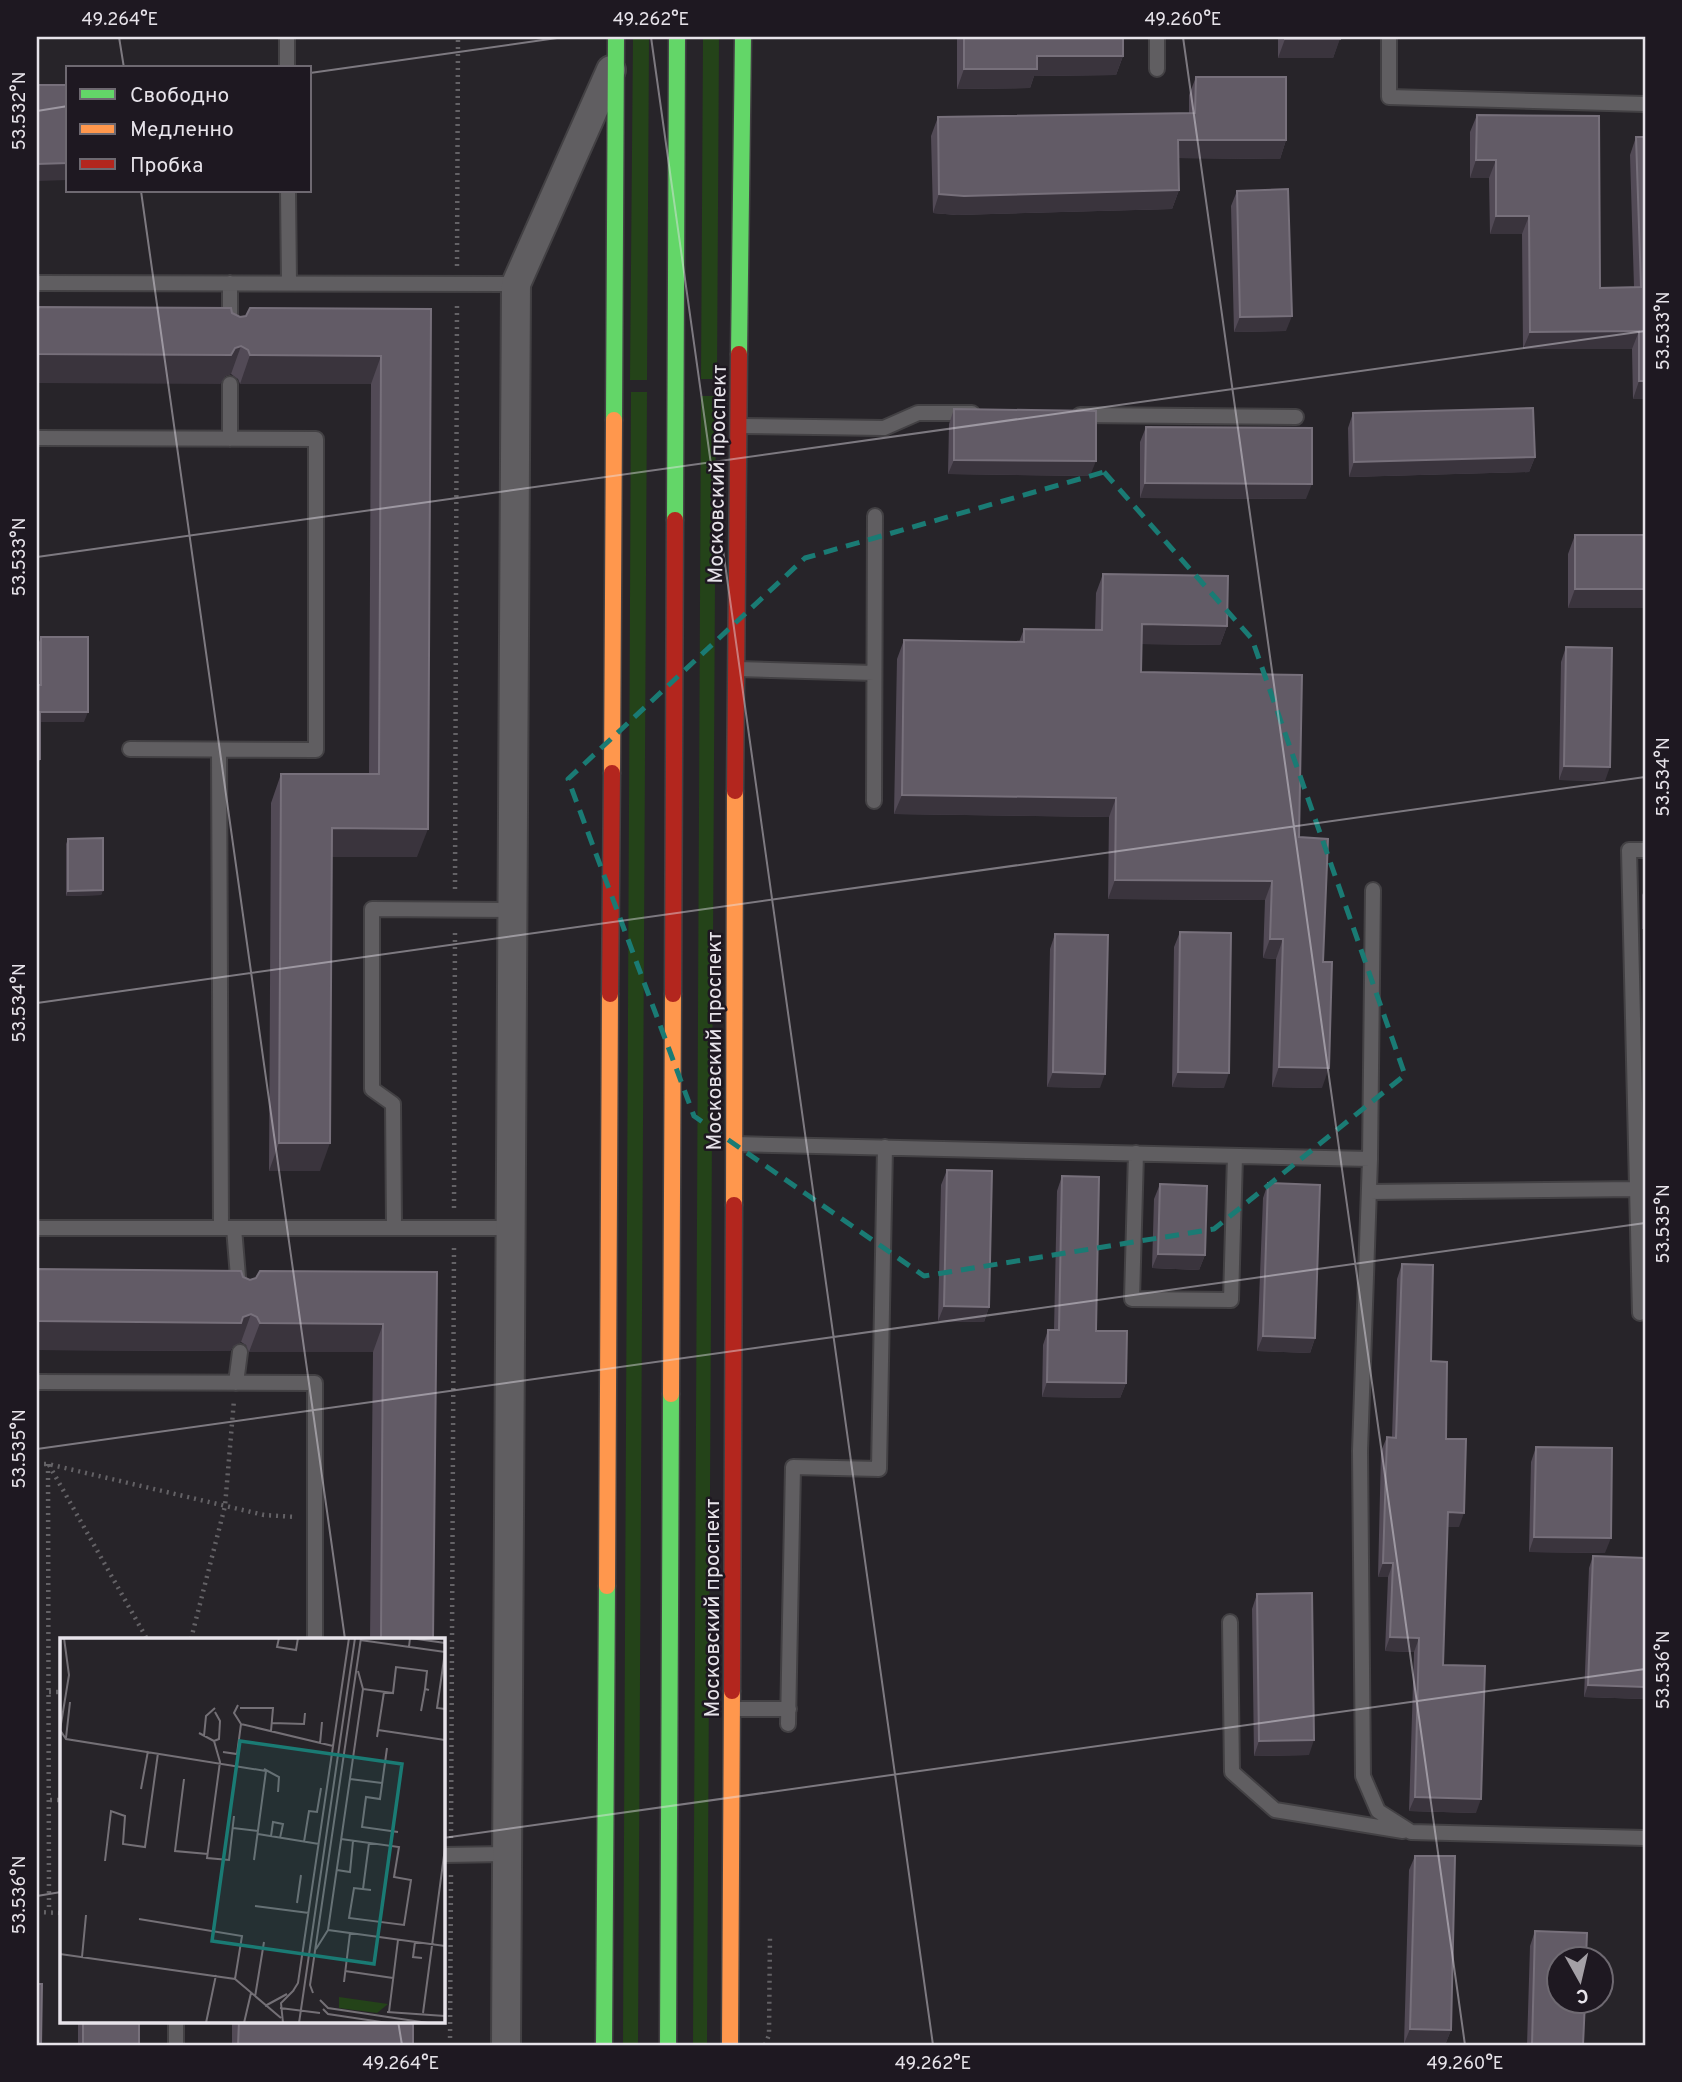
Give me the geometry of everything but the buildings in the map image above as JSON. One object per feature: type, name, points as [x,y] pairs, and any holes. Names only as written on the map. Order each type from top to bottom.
[{"type":"main road","name":"Московский проспект","points":[[668,2045],[677,37]]},
{"type":"main road","name":"Московский проспект","points":[[730,2045],[736,669],[743,37]]},
{"type":"main road","points":[[604,2045],[616,49]]},
{"type":"street","points":[[506,2045],[516,284],[616,49]]},
{"type":"lane","points":[[287,37],[287,66]]},
{"type":"lane","points":[[1157,37],[1157,69]]},
{"type":"lane","points":[[1390,37],[1389,97],[1645,104]]},
{"type":"lane","points":[[288,192],[289,283]]},
{"type":"lane","points":[[37,283],[516,284]]},
{"type":"lane","points":[[230,283],[230,336]]},
{"type":"lane","points":[[230,384],[230,439]]},
{"type":"lane","points":[[738,426],[884,428],[918,413],[985,414]]},
{"type":"lane","points":[[1066,415],[1296,418]]},
{"type":"lane","points":[[37,438],[316,439],[316,750],[130,749]]},
{"type":"lane","points":[[874,801],[875,516]]},
{"type":"lane","points":[[736,669],[874,673]]},
{"type":"lane","points":[[219,750],[227,1228],[240,1299]]},
{"type":"lane","points":[[1640,1313],[1629,850],[1645,850]]},
{"type":"lane","points":[[1373,890],[1370,1159],[1360,1451],[1363,1776],[1378,1811],[1411,1832]]},
{"type":"lane","points":[[394,1227],[393,1104],[372,1089],[372,909],[512,910]]},
{"type":"lane","points":[[734,1144],[1370,1159]]},
{"type":"lane","points":[[788,1724],[793,1467],[879,1469],[885,1147]]},
{"type":"lane","points":[[1136,1153],[1132,1298],[1231,1300],[1235,1156]]},
{"type":"lane","points":[[1369,1192],[1636,1189]]},
{"type":"lane","points":[[37,1228],[511,1227]]},
{"type":"lane","points":[[236,1383],[240,1352]]},
{"type":"lane","points":[[37,1382],[315,1383],[315,1638]]},
{"type":"lane","points":[[1230,1622],[1233,1772],[1275,1810],[1411,1832],[1645,1838]]},
{"type":"lane","points":[[732,1709],[789,1709]]},
{"type":"lane","points":[[447,1855],[507,1854]]},
{"type":"lane","points":[[176,2022],[176,2045]]},
{"type":"path","points":[[450,2045],[447,1855],[454,1227],[458,37]]},
{"type":"path","points":[[191,1638],[225,1506],[236,1383]]},
{"type":"path","points":[[37,1464],[48,1464],[264,1515],[315,1518]]},
{"type":"path","points":[[48,1464],[146,1638]]},
{"type":"path","points":[[48,1464],[50,1912]]},
{"type":"path","points":[[49,1692],[60,1692]]},
{"type":"path","points":[[50,1800],[60,1800]]},
{"type":"path","points":[[37,1912],[60,1913]]},
{"type":"path","points":[[765,2045],[769,2035],[770,1935]]},
{"type":"highlighted area","points":[[1104,472],[1252,639],[1405,1075],[1214,1229],[924,1276],[694,1116],[568,779],[805,558]]},
{"type":"green space","points":[[633,37],[649,37],[647,380],[630,380]]},
{"type":"green space","points":[[703,37],[719,37],[717,379],[701,379]]},
{"type":"green space","points":[[631,392],[647,392],[638,2045],[623,2045]]},
{"type":"green space","points":[[701,396],[716,396],[707,2045],[693,2045]]},
{"type":"traffic: fast","points":[[614,420],[616,37]]},
{"type":"traffic: fast","points":[[675,520],[677,37]]},
{"type":"traffic: fast","points":[[739,354],[743,37]]},
{"type":"traffic: fast","points":[[668,2045],[671,1394]]},
{"type":"traffic: fast","points":[[604,2045],[607,1586]]},
{"type":"traffic: slow","points":[[612,773],[614,420]]},
{"type":"traffic: slow","points":[[734,1205],[735,791]]},
{"type":"traffic: slow","points":[[607,1586],[610,994]]},
{"type":"traffic: slow","points":[[671,1394],[673,994]]},
{"type":"traffic: slow","points":[[730,2045],[732,1691]]},
{"type":"traffic: jam","points":[[735,791],[739,354]]},
{"type":"traffic: jam","points":[[673,994],[675,520]]},
{"type":"traffic: jam","points":[[610,994],[612,773]]},
{"type":"traffic: jam","points":[[732,1691],[734,1205]]}]
